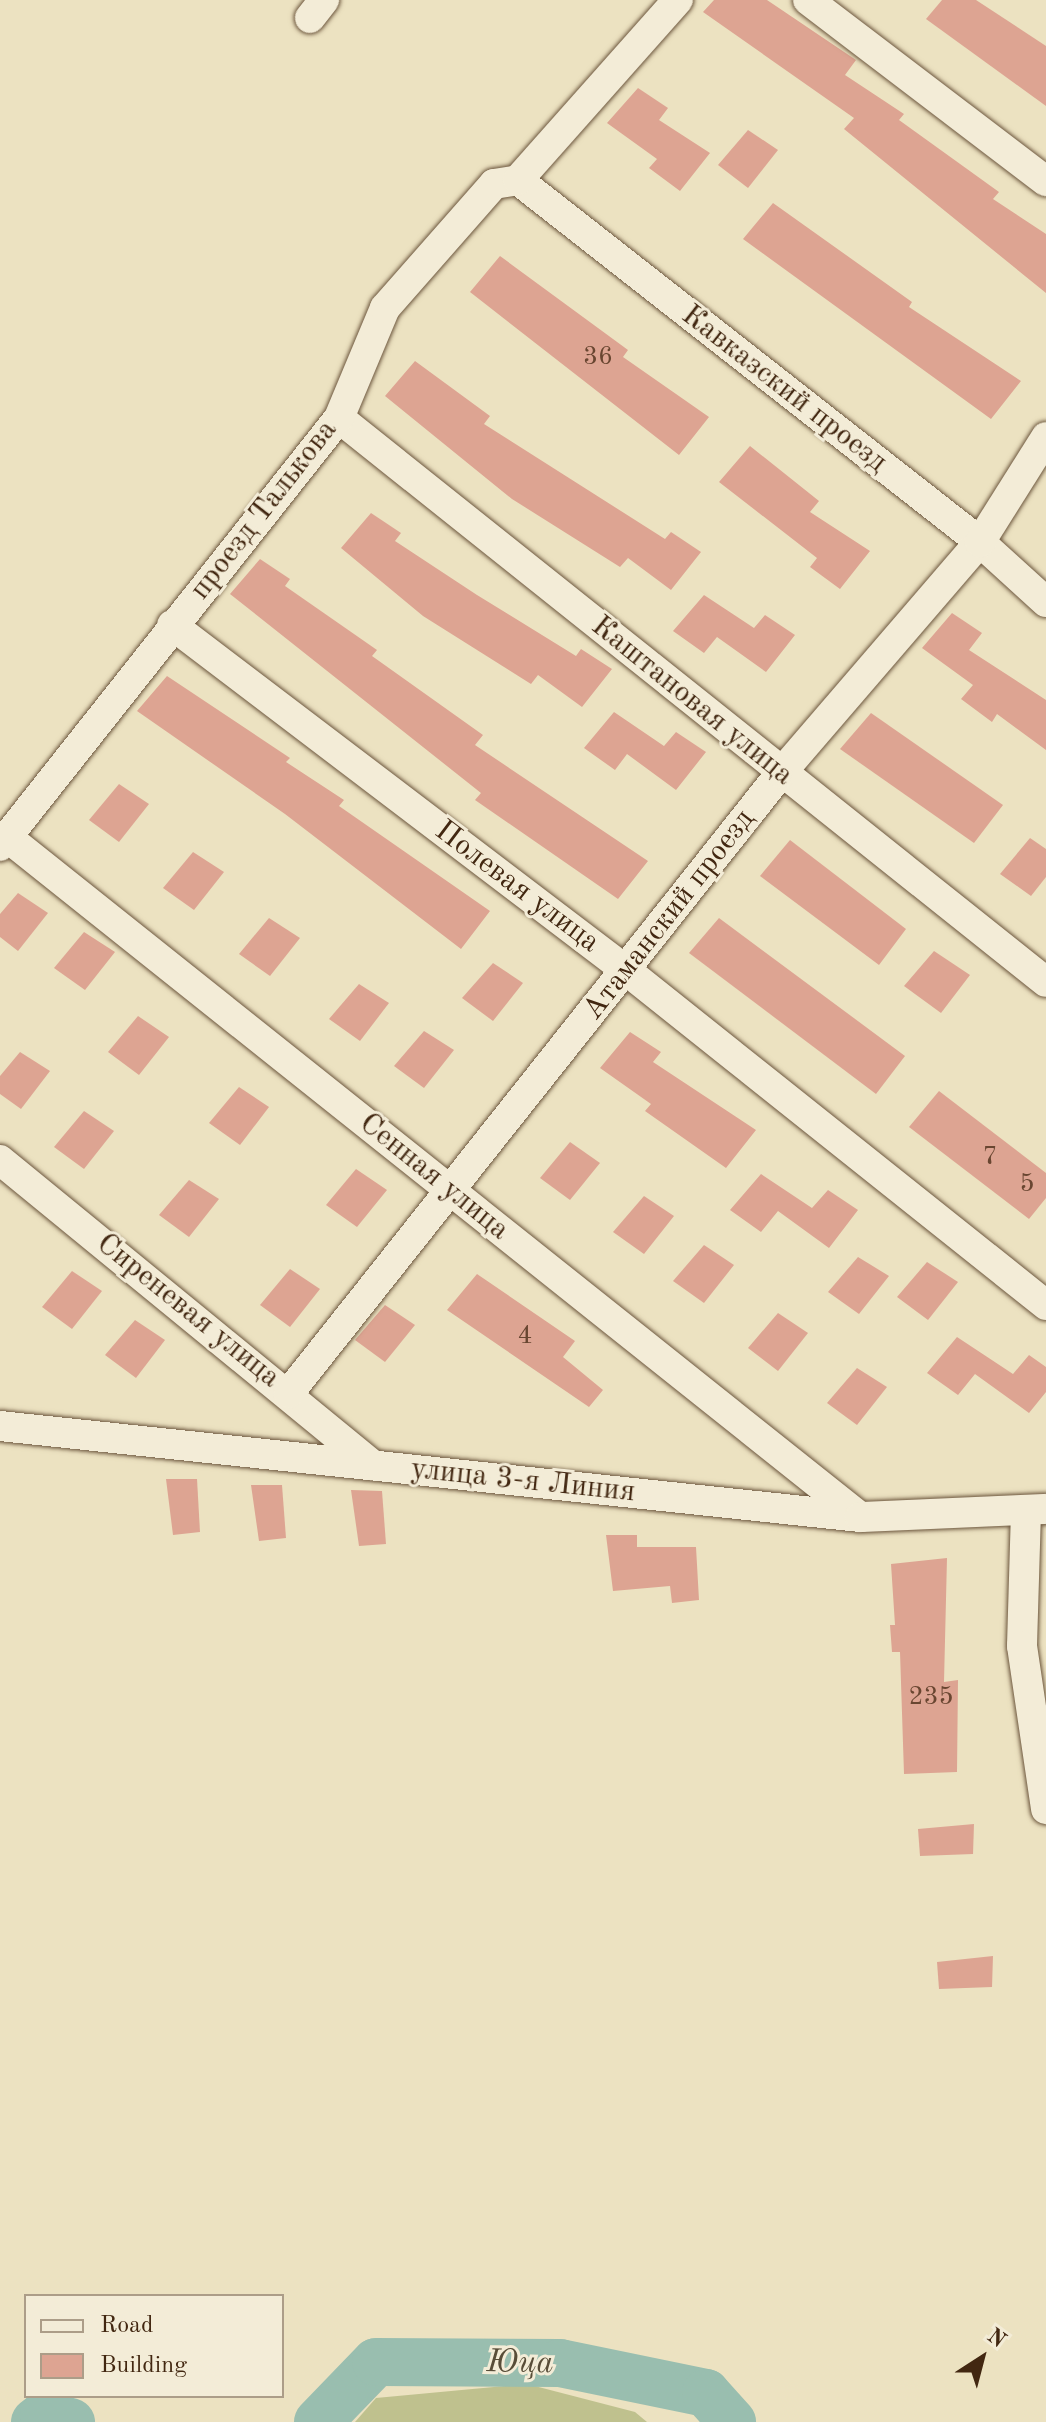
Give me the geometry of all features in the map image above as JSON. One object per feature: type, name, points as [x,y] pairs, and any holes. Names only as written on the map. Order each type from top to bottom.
[{"type":"street","name":"проезд Талькова","points":[[4,841],[172,625],[339,418],[385,308],[494,184],[518,180],[678,0]]},
{"type":"street","points":[[808,0],[1046,181]]},
{"type":"street","name":"Кавказский проезд","points":[[518,180],[980,542],[1046,602]]},
{"type":"street","name":"Каштановая улица","points":[[339,418],[1046,982]]},
{"type":"street","name":"Атаманский проезд","points":[[289,1393],[449,1188],[627,971],[781,773],[980,542],[1046,437]]},
{"type":"street","name":"Полевая улица","points":[[172,625],[627,971],[1046,1305]]},
{"type":"street","name":"Сенная улица","points":[[4,841],[449,1188],[860,1517]]},
{"type":"street","name":"Сиреневая улица","points":[[0,1160],[289,1393],[373,1465]]},
{"type":"street","name":"улица 3-я Линия","points":[[0,1426],[860,1517],[1036,1510]]},
{"type":"street","points":[[1036,1510],[1034,1643],[1046,1809]]},
{"type":"green space","points":[[527,2384],[635,2412],[647,2422],[355,2422],[376,2398]]},
{"type":"building","points":[[714,0],[767,0],[856,60],[845,75],[904,114],[899,120],[999,192],[993,199],[1046,234],[1046,293],[844,129],[854,118],[703,12]]},
{"type":"building","points":[[942,0],[976,0],[1046,46],[1046,106],[926,19]]},
{"type":"building","points":[[638,88],[668,108],[659,120],[710,153],[680,191],[649,168],[657,159],[607,123]]},
{"type":"building","points":[[748,130],[778,150],[748,188],[718,165]]},
{"type":"building","points":[[773,203],[912,302],[909,307],[1021,381],[991,419],[743,239]]},
{"type":"building","points":[[500,256],[628,350],[623,357],[709,417],[679,455],[470,292]]},
{"type":"building","points":[[415,361],[490,416],[484,424],[665,539],[671,532],[701,552],[671,590],[628,558],[620,567],[512,499],[385,396]]},
{"type":"building","points":[[750,446],[819,501],[810,512],[870,551],[840,589],[810,567],[817,558],[719,482]]},
{"type":"building","points":[[371,513],[401,533],[395,541],[477,595],[576,656],[581,649],[612,669],[582,707],[538,675],[531,684],[423,616],[341,548]]},
{"type":"building","points":[[260,559],[290,579],[285,586],[377,650],[372,656],[483,735],[475,745],[648,861],[618,899],[475,800],[481,793],[230,594]]},
{"type":"building","points":[[704,595],[754,628],[765,615],[795,635],[766,672],[717,637],[704,653],[673,631]]},
{"type":"building","points":[[952,613],[982,633],[969,650],[1046,700],[1046,750],[997,714],[992,722],[961,699],[973,685],[922,648]]},
{"type":"building","points":[[167,676],[290,758],[286,762],[344,800],[339,806],[490,911],[461,949],[285,814],[137,711]]},
{"type":"building","points":[[614,712],[664,746],[676,732],[706,752],[676,790],[627,754],[615,770],[584,748]]},
{"type":"building","points":[[871,713],[1003,805],[974,843],[840,749]]},
{"type":"building","points":[[119,784],[149,804],[119,842],[89,820]]},
{"type":"building","points":[[1030,838],[1046,849],[1046,877],[1031,896],[1000,874]]},
{"type":"building","points":[[790,840],[906,929],[879,965],[760,876]]},
{"type":"building","points":[[193,852],[224,872],[194,910],[163,888]]},
{"type":"building","points":[[18,893],[48,913],[18,951],[0,937],[0,914]]},
{"type":"building","points":[[269,918],[300,938],[270,976],[239,954]]},
{"type":"building","points":[[719,918],[905,1056],[876,1094],[689,953]]},
{"type":"building","points":[[84,932],[115,952],[85,990],[54,968]]},
{"type":"building","points":[[934,951],[970,975],[941,1013],[904,986]]},
{"type":"building","points":[[493,963],[523,983],[493,1021],[462,998]]},
{"type":"building","points":[[359,984],[389,1003],[360,1041],[329,1019]]},
{"type":"building","points":[[138,1016],[169,1037],[139,1075],[108,1052]]},
{"type":"building","points":[[424,1031],[454,1050],[424,1088],[394,1066]]},
{"type":"building","points":[[630,1032],[661,1052],[653,1062],[756,1130],[726,1168],[645,1111],[651,1104],[600,1068]]},
{"type":"building","points":[[20,1052],[50,1071],[21,1109],[0,1094],[0,1076]]},
{"type":"building","points":[[239,1087],[269,1107],[240,1145],[209,1123]]},
{"type":"building","points":[[939,1091],[1046,1173],[1046,1198],[1029,1219],[909,1127]]},
{"type":"building","points":[[84,1111],[114,1131],[84,1169],[54,1147]]},
{"type":"building","points":[[570,1142],[600,1163],[570,1200],[540,1178]]},
{"type":"building","points":[[356,1169],[387,1190],[357,1227],[326,1205]]},
{"type":"building","points":[[761,1174],[812,1208],[828,1190],[858,1210],[829,1248],[778,1211],[761,1232],[730,1210]]},
{"type":"building","points":[[189,1180],[219,1199],[189,1237],[159,1215]]},
{"type":"building","points":[[644,1196],[674,1216],[644,1254],[613,1232]]},
{"type":"building","points":[[704,1245],[734,1265],[704,1303],[673,1281]]},
{"type":"building","points":[[858,1257],[889,1276],[859,1314],[828,1292]]},
{"type":"building","points":[[927,1262],[958,1282],[928,1320],[897,1297]]},
{"type":"building","points":[[290,1269],[320,1289],[290,1327],[260,1305]]},
{"type":"building","points":[[72,1271],[102,1291],[72,1329],[42,1307]]},
{"type":"building","points":[[477,1274],[575,1341],[563,1357],[603,1390],[589,1407],[447,1310]]},
{"type":"building","points":[[385,1305],[415,1325],[385,1362],[355,1340]]},
{"type":"building","points":[[778,1313],[808,1333],[778,1371],[748,1348]]},
{"type":"building","points":[[135,1320],[165,1340],[136,1378],[105,1355]]},
{"type":"building","points":[[957,1337],[1013,1374],[1029,1355],[1046,1367],[1046,1392],[1029,1413],[975,1374],[958,1395],[927,1373]]},
{"type":"building","points":[[857,1368],[887,1387],[857,1425],[827,1403]]},
{"type":"building","points":[[166,1479],[197,1479],[200,1532],[173,1535]]},
{"type":"building","points":[[251,1485],[282,1485],[286,1538],[259,1541]]},
{"type":"building","points":[[351,1490],[382,1491],[386,1544],[359,1546]]},
{"type":"building","points":[[606,1535],[637,1535],[637,1547],[696,1547],[699,1600],[672,1603],[670,1586],[613,1591]]},
{"type":"building","points":[[947,1558],[944,1682],[958,1680],[957,1772],[904,1774],[900,1652],[892,1652],[890,1625],[895,1625],[891,1564]]},
{"type":"building","points":[[974,1824],[973,1854],[920,1856],[918,1829]]},
{"type":"building","points":[[993,1956],[992,1987],[939,1989],[937,1962]]},
{"type":"waterway","name":"Юца","points":[[318,2422],[376,2362],[560,2363],[706,2393],[732,2422]]},
{"type":"waterway","name":"Юца","points":[[35,2422],[44,2415],[71,2422]]}]
